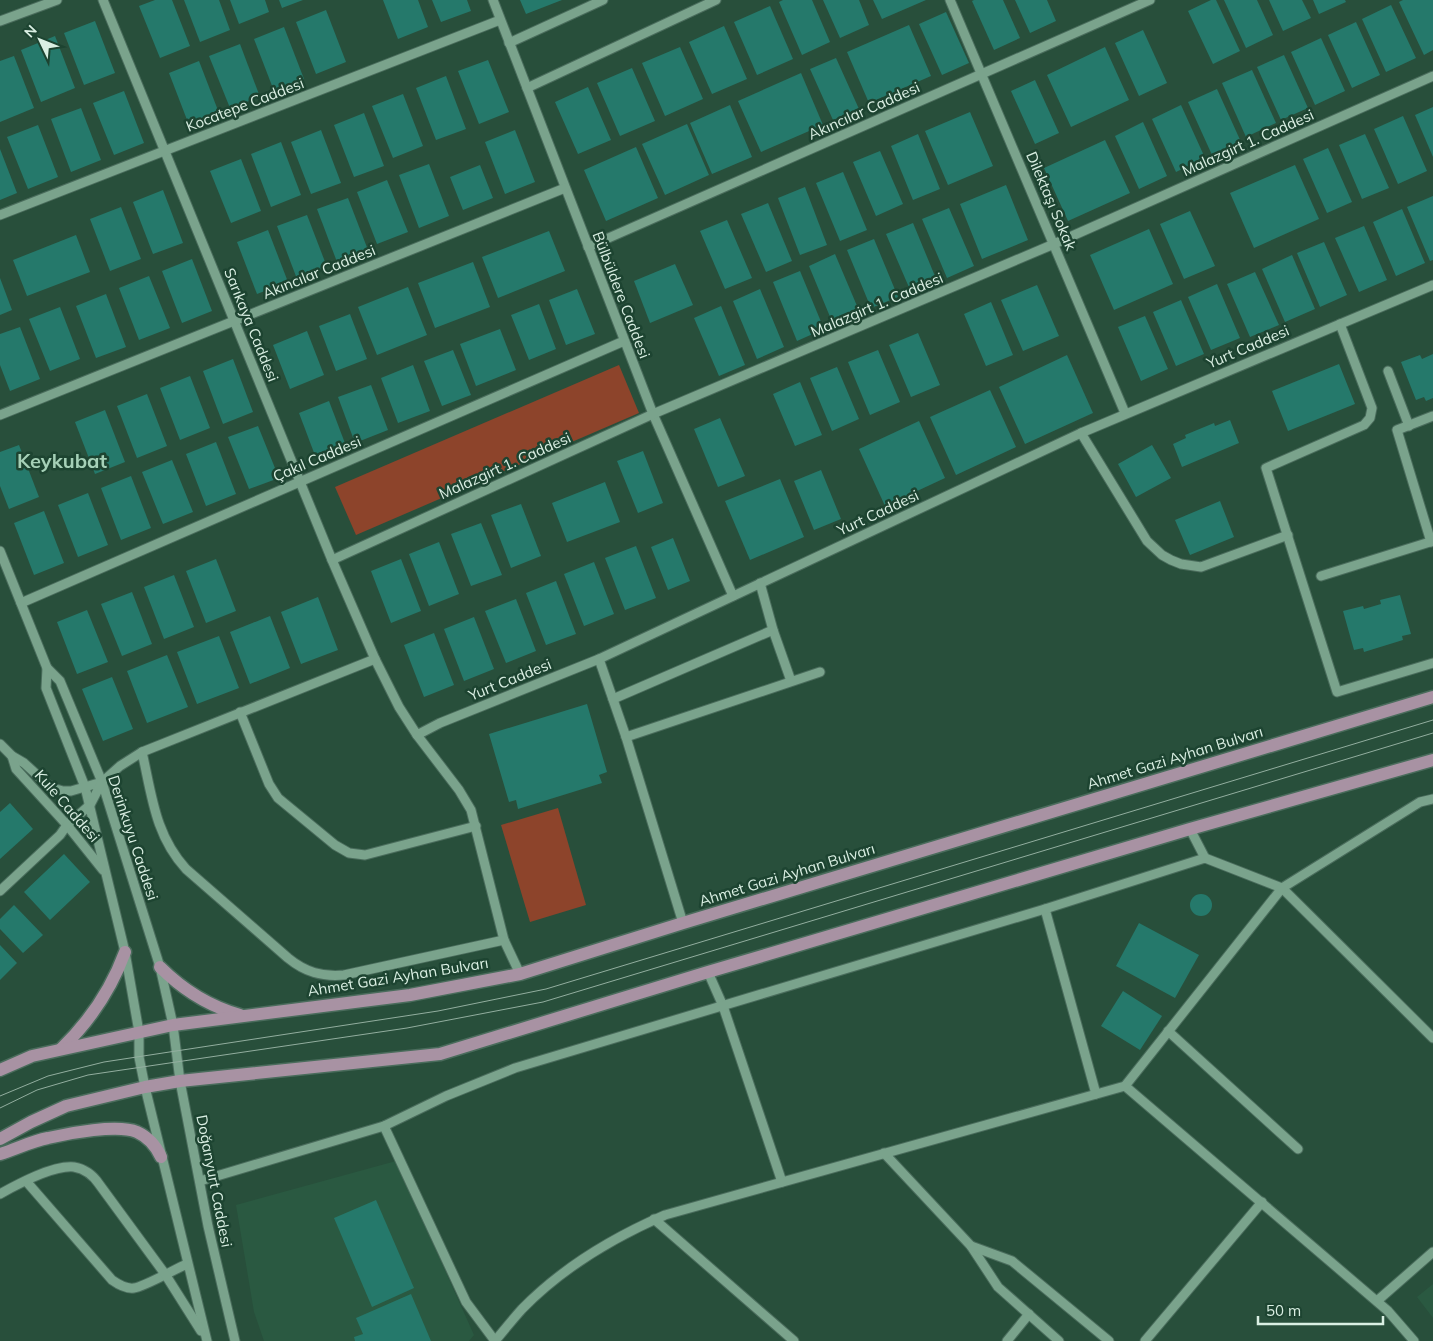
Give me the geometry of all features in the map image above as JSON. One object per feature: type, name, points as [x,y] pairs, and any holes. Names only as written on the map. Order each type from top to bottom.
[{"type":"main road","name":"Ahmet Gazi Ayhan Bulvarı","points":[[0,1070],[32,1056],[173,1025],[410,995],[520,974],[1433,697]]},
{"type":"main road","points":[[0,1139],[66,1106],[145,1086],[440,1054],[708,972],[1190,829],[1433,760]]},
{"type":"main road","points":[[61,1050],[75,1036],[100,1004],[125,952]]},
{"type":"main road","points":[[160,967],[187,991],[203,1001],[245,1016]]},
{"type":"main road","points":[[0,1154],[47,1138],[122,1128],[138,1132],[145,1137],[157,1149],[161,1157]]},
{"type":"street","points":[[0,20],[57,0]]},
{"type":"street","name":"Sarıkaya Caddesi","points":[[104,0],[332,560],[375,659]]},
{"type":"street","name":"Bülbüldere Caddesi","points":[[492,0],[653,414],[733,596]]},
{"type":"street","points":[[509,43],[603,0]]},
{"type":"street","points":[[527,88],[716,0]]},
{"type":"street","name":"Dilektaşı Sokak","points":[[950,0],[1126,413]]},
{"type":"street","name":"Akıncılar Caddesi","points":[[588,247],[1150,0]]},
{"type":"street","name":"Kocatepe Caddesi","points":[[0,215],[500,20]]},
{"type":"street","name":"Malazgirt 1. Caddesi","points":[[332,560],[653,414],[1054,244],[1433,76]]},
{"type":"street","name":"Akıncılar Caddesi","points":[[0,415],[565,188]]},
{"type":"street","name":"Yurt Caddesi","points":[[417,735],[440,723],[599,659],[1126,413],[1433,285]]},
{"type":"street","points":[[1340,324],[1372,408],[1370,418],[1364,425],[1266,468],[1338,692],[1433,662]]},
{"type":"street","name":"Çakıl Caddesi","points":[[21,602],[624,341]]},
{"type":"street","points":[[1388,371],[1409,426]]},
{"type":"street","points":[[1321,576],[1432,542],[1396,430],[1433,416]]},
{"type":"street","points":[[1081,433],[1147,541],[1162,555],[1171,560],[1181,564],[1201,567],[1288,534]]},
{"type":"street","name":"Derinkuyu Caddesi","points":[[0,551],[47,668],[60,681],[102,782],[160,967],[173,1025]]},
{"type":"street","points":[[760,583],[773,630],[792,681]]},
{"type":"street","points":[[612,699],[773,630]]},
{"type":"street","points":[[0,891],[60,835],[67,825],[90,806],[102,782],[120,766],[142,752],[375,659],[399,706],[417,735],[466,800],[476,826],[504,940],[520,974]]},
{"type":"street","points":[[599,659],[626,737],[683,923]]},
{"type":"street","name":"Derinkuyu Caddesi","points":[[47,668],[46,688],[85,787],[90,806],[125,952],[139,1032]]},
{"type":"street","points":[[626,737],[820,672]]},
{"type":"street","points":[[240,712],[269,784],[278,798],[341,850],[365,856],[476,826]]},
{"type":"street","name":"Kule Caddesi","points":[[0,744],[12,756],[24,763],[47,784],[56,789],[72,791],[102,782]]},
{"type":"street","points":[[142,752],[159,826],[167,844],[178,860],[302,969],[321,975],[344,975],[504,940]]},
{"type":"street","name":"Kule Caddesi","points":[[12,756],[16,769],[67,825],[106,873]]},
{"type":"street","points":[[384,1126],[466,1302],[495,1341],[522,1309],[571,1267],[616,1238],[654,1219],[1126,1086],[1282,888],[1420,802],[1433,799]]},
{"type":"street","points":[[1190,829],[1205,858]]},
{"type":"street","points":[[200,1181],[384,1126],[446,1096],[515,1068],[1044,909],[1205,858],[1282,888],[1433,1038]]},
{"type":"street","points":[[1044,909],[1096,1094]]},
{"type":"street","points":[[708,972],[723,1006],[782,1182]]},
{"type":"street","name":"Doğanyurt Caddesi","points":[[173,1025],[180,1081],[214,1255],[235,1341]]},
{"type":"street","points":[[1168,1031],[1298,1149]]},
{"type":"street","points":[[139,1032],[139,1057],[145,1086],[206,1340]]},
{"type":"street","points":[[1126,1086],[1377,1301],[1414,1341]]},
{"type":"street","points":[[884,1153],[971,1246],[998,1287],[1059,1341]]},
{"type":"street","points":[[0,1194],[26,1181],[65,1167],[82,1169],[88,1172],[99,1184],[164,1274],[206,1340]]},
{"type":"street","points":[[26,1181],[112,1280],[118,1284],[126,1287],[138,1287],[187,1264]]},
{"type":"street","points":[[1145,1341],[1262,1202]]},
{"type":"street","points":[[654,1219],[794,1341]]},
{"type":"street","points":[[971,1246],[1012,1261],[1109,1341]]},
{"type":"street","points":[[1377,1301],[1433,1252]]},
{"type":"street","points":[[1007,1341],[1029,1314]]},
{"type":"shaded area","points":[[619,365],[639,413],[356,535],[335,487]]},
{"type":"shaded area","points":[[558,808],[586,905],[530,922],[501,825]]},
{"type":"shaded area","points":[[396,1161],[474,1335],[469,1341],[264,1341],[254,1312],[236,1205]]},
{"type":"shaded area","points":[[1433,1284],[1433,1318],[1417,1297]]},
{"type":"building","points":[[155,0],[172,0],[190,46],[160,58],[139,6]]},
{"type":"building","points":[[184,0],[219,0],[230,30],[200,42]]},
{"type":"building","points":[[230,0],[265,0],[269,12],[239,24]]},
{"type":"building","points":[[279,0],[303,0],[282,8]]},
{"type":"building","points":[[383,0],[418,0],[428,27],[398,39]]},
{"type":"building","points":[[432,0],[467,0],[471,11],[441,22]]},
{"type":"building","points":[[520,0],[562,0],[526,14]]},
{"type":"building","points":[[783,0],[812,0],[830,42],[802,55],[779,2]]},
{"type":"building","points":[[823,0],[859,0],[869,25],[840,38]]},
{"type":"building","points":[[873,0],[926,0],[882,19]]},
{"type":"building","points":[[1003,0],[1020,38],[994,50],[972,1]]},
{"type":"building","points":[[1015,0],[1047,0],[1056,21],[1030,33]]},
{"type":"building","points":[[1211,0],[1216,0],[1240,51],[1213,64],[1188,11]]},
{"type":"building","points":[[1224,0],[1257,0],[1273,35],[1246,48]]},
{"type":"building","points":[[1269,0],[1302,0],[1311,18],[1283,31]]},
{"type":"building","points":[[1313,0],[1345,0],[1346,2],[1319,14]]},
{"type":"building","points":[[1403,0],[1433,0],[1433,50],[1424,55],[1399,2]]},
{"type":"building","points":[[1391,5],[1416,58],[1386,72],[1362,19]]},
{"type":"building","points":[[770,6],[793,59],[757,75],[734,22]]},
{"type":"building","points":[[326,10],[346,62],[316,74],[296,22]]},
{"type":"building","points":[[946,12],[969,63],[942,75],[919,24]]},
{"type":"building","points":[[95,21],[115,73],[84,85],[64,33]]},
{"type":"building","points":[[1356,22],[1380,75],[1352,88],[1328,35]]},
{"type":"building","points":[[909,25],[931,76],[869,103],[847,52]]},
{"type":"building","points":[[724,26],[747,79],[712,94],[689,42]]},
{"type":"building","points":[[284,27],[304,79],[274,91],[254,39]]},
{"type":"building","points":[[1143,30],[1167,83],[1139,96],[1115,43]]},
{"type":"building","points":[[55,36],[75,88],[41,102],[21,50]]},
{"type":"building","points":[[1321,38],[1345,91],[1315,105],[1291,52]]},
{"type":"building","points":[[240,44],[260,97],[230,108],[209,56]]},
{"type":"building","points":[[680,47],[703,99],[665,116],[642,63]]},
{"type":"building","points":[[1105,47],[1129,100],[1071,127],[1047,75]]},
{"type":"building","points":[[1284,55],[1308,108],[1281,120],[1257,67]]},
{"type":"building","points":[[14,56],[34,108],[0,122],[0,61]]},
{"type":"building","points":[[836,58],[859,109],[833,120],[810,69]]},
{"type":"building","points":[[488,60],[509,112],[479,124],[458,71]]},
{"type":"building","points":[[199,61],[219,113],[189,125],[169,73]]},
{"type":"building","points":[[632,68],[655,121],[620,136],[597,83]]},
{"type":"building","points":[[1252,70],[1276,123],[1246,137],[1222,83]]},
{"type":"building","points":[[801,73],[823,125],[761,152],[738,101]]},
{"type":"building","points":[[446,76],[466,129],[436,140],[416,88]]},
{"type":"building","points":[[1035,80],[1059,133],[1035,144],[1011,91]]},
{"type":"building","points":[[588,87],[611,140],[578,154],[555,102]]},
{"type":"building","points":[[1217,89],[1241,142],[1212,155],[1188,102]]},
{"type":"building","points":[[124,91],[144,143],[114,155],[93,103]]},
{"type":"building","points":[[403,94],[423,146],[393,158],[372,106]]},
{"type":"building","points":[[730,105],[752,157],[712,174],[690,123]]},
{"type":"building","points":[[1181,105],[1205,158],[1176,172],[1152,119]]},
{"type":"building","points":[[1433,107],[1433,157],[1415,115]]},
{"type":"building","points":[[81,108],[101,160],[71,172],[51,119]]},
{"type":"building","points":[[970,112],[993,166],[948,185],[925,131]]},
{"type":"building","points":[[364,113],[384,166],[354,177],[334,125]]},
{"type":"building","points":[[1403,116],[1427,171],[1398,184],[1374,129]]},
{"type":"building","points":[[1143,122],[1167,176],[1139,189],[1115,136]]},
{"type":"building","points":[[687,124],[709,175],[665,195],[642,144]]},
{"type":"building","points":[[38,125],[58,177],[28,189],[7,137]]},
{"type":"building","points":[[321,130],[341,183],[311,194],[291,142]]},
{"type":"building","points":[[515,130],[535,182],[505,194],[485,142]]},
{"type":"building","points":[[918,134],[940,189],[913,200],[891,146]]},
{"type":"building","points":[[1365,134],[1389,188],[1362,199],[1339,145]]},
{"type":"building","points":[[1105,140],[1130,193],[1068,221],[1044,168]]},
{"type":"building","points":[[281,142],[301,195],[271,207],[251,154]]},
{"type":"building","points":[[636,147],[658,198],[606,221],[584,170]]},
{"type":"building","points":[[1328,148],[1352,202],[1327,213],[1303,159]]},
{"type":"building","points":[[0,149],[17,193],[0,200]]},
{"type":"building","points":[[880,151],[903,204],[876,216],[853,162]]},
{"type":"building","points":[[241,159],[261,211],[231,223],[210,171]]},
{"type":"building","points":[[429,164],[449,216],[419,228],[399,175]]},
{"type":"building","points":[[480,165],[493,198],[463,210],[450,177]]},
{"type":"building","points":[[1295,165],[1319,219],[1254,248],[1230,193]]},
{"type":"building","points":[[843,172],[867,230],[840,241],[816,183]]},
{"type":"building","points":[[387,180],[408,232],[377,244],[357,192]]},
{"type":"building","points":[[1006,185],[1028,240],[982,259],[960,204]]},
{"type":"building","points":[[805,187],[827,245],[800,255],[778,198]]},
{"type":"building","points":[[163,190],[183,243],[153,254],[133,202]]},
{"type":"building","points":[[1433,196],[1433,260],[1430,261],[1407,207]]},
{"type":"building","points":[[348,198],[368,250],[337,262],[317,209]]},
{"type":"building","points":[[768,203],[792,261],[766,272],[741,214]]},
{"type":"building","points":[[121,207],[141,259],[110,271],[90,219]]},
{"type":"building","points":[[949,208],[974,266],[947,278],[922,219]]},
{"type":"building","points":[[1402,209],[1425,263],[1396,276],[1373,222]]},
{"type":"building","points":[[1190,211],[1215,266],[1184,279],[1160,224]]},
{"type":"building","points":[[307,215],[327,267],[297,279],[277,226]]},
{"type":"building","points":[[727,220],[752,278],[725,289],[700,231]]},
{"type":"building","points":[[913,223],[937,281],[911,292],[886,234]]},
{"type":"building","points":[[1364,226],[1387,280],[1359,292],[1335,238]]},
{"type":"building","points":[[1149,229],[1173,284],[1114,310],[1090,255]]},
{"type":"building","points":[[268,230],[288,282],[257,294],[237,242]]},
{"type":"building","points":[[549,231],[565,271],[498,298],[482,257]]},
{"type":"building","points":[[76,235],[90,272],[27,296],[13,260]]},
{"type":"building","points":[[874,239],[898,297],[871,308],[847,250]]},
{"type":"building","points":[[1324,242],[1347,295],[1320,307],[1297,253]]},
{"type":"building","points":[[835,254],[860,313],[833,324],[809,266]]},
{"type":"building","points":[[1292,255],[1315,309],[1285,322],[1262,269]]},
{"type":"building","points":[[192,259],[212,311],[182,323],[162,271]]},
{"type":"building","points":[[473,262],[490,307],[435,328],[418,283]]},
{"type":"building","points":[[675,264],[693,305],[650,323],[634,281]]},
{"type":"building","points":[[800,271],[824,329],[797,341],[773,282]]},
{"type":"building","points":[[1255,272],[1279,325],[1250,337],[1227,284]]},
{"type":"building","points":[[149,276],[170,328],[139,340],[119,288]]},
{"type":"building","points":[[0,278],[12,310],[0,315]]},
{"type":"building","points":[[1217,284],[1240,338],[1211,350],[1188,297]]},
{"type":"building","points":[[1037,285],[1059,336],[1023,351],[1001,300]]},
{"type":"building","points":[[408,287],[427,335],[377,355],[358,307]]},
{"type":"building","points":[[577,289],[595,334],[566,345],[549,300]]},
{"type":"building","points":[[760,289],[784,347],[757,359],[733,301]]},
{"type":"building","points":[[106,294],[126,347],[96,358],[76,306]]},
{"type":"building","points":[[1181,300],[1204,354],[1176,366],[1153,312]]},
{"type":"building","points":[[991,302],[1013,355],[986,366],[964,314]]},
{"type":"building","points":[[539,304],[556,349],[529,360],[511,315]]},
{"type":"building","points":[[721,306],[745,365],[719,376],[694,318]]},
{"type":"building","points":[[60,307],[80,359],[50,371],[29,319]]},
{"type":"building","points":[[350,314],[367,359],[336,371],[319,326]]},
{"type":"building","points":[[1145,316],[1168,369],[1141,381],[1118,327]]},
{"type":"building","points":[[20,327],[40,379],[10,391],[0,365],[0,334]]},
{"type":"building","points":[[500,329],[516,370],[476,386],[460,344]]},
{"type":"building","points":[[307,331],[324,375],[290,389],[273,345]]},
{"type":"building","points":[[918,333],[940,385],[911,397],[889,345]]},
{"type":"building","points":[[453,350],[471,395],[442,406],[424,361]]},
{"type":"building","points":[[878,350],[900,402],[870,415],[848,362]]},
{"type":"building","points":[[1433,354],[1433,398],[1426,401],[1424,397],[1416,400],[1401,362],[1420,355],[1422,359]]},
{"type":"building","points":[[1067,355],[1093,413],[1025,444],[999,387]]},
{"type":"building","points":[[233,359],[253,412],[223,424],[203,371]]},
{"type":"building","points":[[1339,364],[1355,404],[1288,431],[1272,391]]},
{"type":"building","points":[[413,365],[430,411],[398,423],[381,378]]},
{"type":"building","points":[[837,367],[859,419],[832,431],[810,378]]},
{"type":"building","points":[[190,376],[210,428],[180,440],[160,388]]},
{"type":"building","points":[[800,382],[822,435],[795,446],[773,394]]},
{"type":"building","points":[[371,385],[388,430],[355,443],[338,397]]},
{"type":"building","points":[[990,390],[1016,447],[956,475],[930,417]]},
{"type":"building","points":[[147,394],[167,446],[137,458],[117,406]]},
{"type":"building","points":[[329,401],[346,446],[316,458],[299,413]]},
{"type":"building","points":[[105,410],[125,462],[95,474],[75,422]]},
{"type":"building","points":[[720,418],[745,476],[718,487],[694,429]]},
{"type":"building","points":[[1230,420],[1239,443],[1182,467],[1173,444],[1186,438],[1185,435],[1214,423],[1215,426]]},
{"type":"building","points":[[919,421],[945,478],[885,506],[859,449]]},
{"type":"building","points":[[258,426],[279,478],[249,489],[228,437]]},
{"type":"building","points":[[216,442],[236,494],[206,506],[186,454]]},
{"type":"building","points":[[19,445],[39,497],[9,509],[0,486],[0,452]]},
{"type":"building","points":[[1152,445],[1171,478],[1136,497],[1118,464]]},
{"type":"building","points":[[643,451],[663,503],[638,513],[617,461]]},
{"type":"building","points":[[172,460],[193,512],[163,524],[142,472]]},
{"type":"building","points":[[821,470],[841,519],[814,530],[794,481]]},
{"type":"building","points":[[131,476],[151,528],[121,540],[101,488]]},
{"type":"building","points":[[780,479],[804,537],[750,560],[725,501]]},
{"type":"building","points":[[605,482],[620,522],[567,542],[552,503]]},
{"type":"building","points":[[88,493],[108,545],[78,557],[58,505]]},
{"type":"building","points":[[1220,501],[1234,537],[1190,555],[1175,520]]},
{"type":"building","points":[[521,504],[541,556],[511,568],[491,515]]},
{"type":"building","points":[[44,511],[64,563],[34,575],[14,523]]},
{"type":"building","points":[[481,523],[502,575],[471,586],[451,534]]},
{"type":"building","points":[[673,538],[690,581],[668,590],[651,547]]},
{"type":"building","points":[[439,542],[459,594],[429,606],[409,554]]},
{"type":"building","points":[[636,546],[656,598],[625,610],[605,558]]},
{"type":"building","points":[[216,559],[236,611],[206,623],[186,571]]},
{"type":"building","points":[[401,559],[421,611],[391,623],[371,571]]},
{"type":"building","points":[[594,562],[614,614],[584,626],[564,574]]},
{"type":"building","points":[[174,575],[194,627],[164,639],[144,587]]},
{"type":"building","points":[[556,581],[576,634],[546,645],[526,593]]},
{"type":"building","points":[[132,592],[152,644],[122,656],[101,604]]},
{"type":"building","points":[[1400,595],[1411,634],[1402,636],[1403,640],[1364,652],[1363,648],[1354,650],[1343,611],[1363,606],[1364,609],[1381,604],[1380,600]]},
{"type":"building","points":[[318,597],[338,650],[301,664],[281,612]]},
{"type":"building","points":[[516,599],[536,651],[506,663],[485,611]]},
{"type":"building","points":[[87,610],[108,662],[77,674],[57,622]]},
{"type":"building","points":[[270,616],[290,668],[250,684],[230,632]]},
{"type":"building","points":[[474,617],[494,669],[464,681],[444,629]]},
{"type":"building","points":[[434,633],[454,685],[424,697],[404,645]]},
{"type":"building","points":[[219,636],[239,688],[197,704],[177,652]]},
{"type":"building","points":[[167,655],[188,707],[147,723],[127,671]]},
{"type":"building","points":[[112,677],[133,729],[103,741],[82,689]]},
{"type":"building","points":[[587,704],[607,772],[599,775],[602,783],[518,809],[516,800],[509,802],[489,734]]},
{"type":"building","points":[[10,803],[33,829],[0,859],[0,812]]},
{"type":"building","points":[[64,854],[90,882],[50,920],[24,892]]},
{"type":"building","points":[[1201,894],[1211,901],[1212,905],[1205,915],[1201,916],[1191,909],[1190,905],[1197,895]]},
{"type":"building","points":[[14,905],[43,935],[23,953],[0,929],[0,919]]},
{"type":"building","points":[[1139,923],[1199,955],[1175,998],[1116,966]]},
{"type":"building","points":[[0,945],[17,963],[0,980]]},
{"type":"building","points":[[1123,991],[1162,1016],[1140,1050],[1101,1026]]},
{"type":"building","points":[[376,1200],[414,1288],[372,1307],[334,1218]]},
{"type":"building","points":[[411,1294],[431,1341],[355,1341],[354,1337],[363,1334],[356,1318]]},
{"type":"tram line","points":[[0,1096],[48,1076],[104,1062],[438,1011],[546,989],[1433,720]]},
{"type":"tram line","points":[[0,1108],[37,1090],[88,1075],[407,1028],[543,1002],[1433,733]]},
{"type":"district","name":"Keykubat","points":[[62,461]]}]
